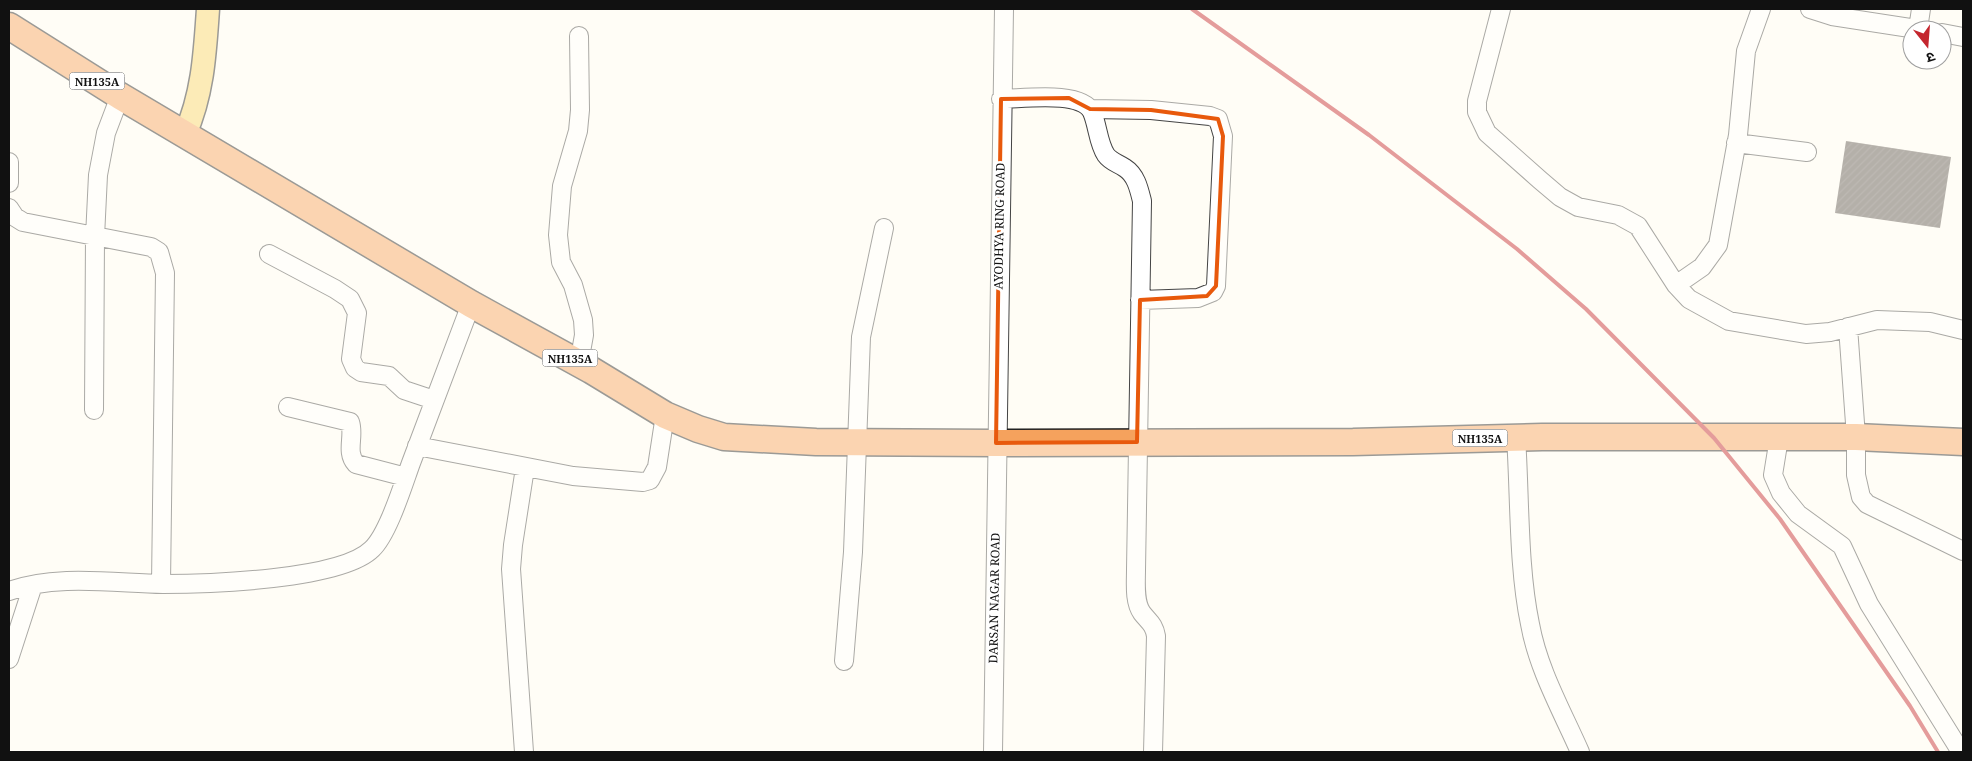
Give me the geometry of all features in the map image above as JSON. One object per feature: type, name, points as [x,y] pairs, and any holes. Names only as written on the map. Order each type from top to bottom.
[{"type":"highway","name":"NH135A","points":[[9,26],[120,96],[471,304],[579,363],[665,414],[698,429],[724,437],[759,440],[996,443],[1856,437],[1963,442]]},
{"type":"main road","points":[[185,134],[196,108],[202,81],[208,9]]},
{"type":"street","name":"AYODHYA RING ROAD","points":[[996,443],[1004,9]]},
{"type":"street","points":[[1501,9],[1477,101],[1477,112],[1487,133],[1560,197],[1591,211],[1618,215],[1638,226],[1676,285],[1689,299],[1729,321],[1806,334],[1877,320],[1930,322],[1963,330]]},
{"type":"street","points":[[1676,285],[1702,267],[1718,245],[1736,143],[1746,51],[1761,9]]},
{"type":"street","points":[[1810,9],[1832,16],[1902,27]]},
{"type":"street","points":[[579,36],[580,110],[578,131],[562,186],[558,235],[561,262],[573,285],[583,320],[584,335],[579,363]]},
{"type":"street","points":[[94,410],[95,237],[98,175],[106,133],[120,96]]},
{"type":"street","points":[[1001,99],[1069,98],[1090,109],[1151,110],[1210,116],[1218,119],[1223,136],[1216,286],[1213,292],[1198,298],[1140,300]]},
{"type":"street","points":[[1090,109],[1106,156],[1111,161],[1126,168],[1134,177],[1142,201],[1136,442],[1137,593],[1142,613],[1154,626],[1156,636],[1153,752]]},
{"type":"street","points":[[1736,143],[1807,152]]},
{"type":"street","points":[[9,162],[9,183]]},
{"type":"street","points":[[9,208],[15,217],[23,222],[151,247],[159,252],[165,273],[162,584]]},
{"type":"street","points":[[844,661],[859,442],[861,337],[884,228]]},
{"type":"street","points":[[269,254],[335,288],[350,299],[357,313],[351,359],[355,368],[361,372],[389,376],[404,390],[434,400]]},
{"type":"street","points":[[9,591],[33,585],[58,582],[196,584],[310,572],[346,564],[362,558],[374,548],[406,477],[471,304]]},
{"type":"street","points":[[1848,327],[1856,437],[1856,475],[1861,497],[1867,504],[1963,551]]},
{"type":"street","points":[[288,407],[350,422],[353,429],[350,452],[356,464],[406,477]]},
{"type":"street","points":[[417,446],[573,476],[643,482],[650,480],[656,467],[665,414]]},
{"type":"street","points":[[1516,438],[1525,591],[1530,624],[1543,667],[1580,752]]},
{"type":"street","points":[[1779,438],[1773,475],[1781,493],[1804,518],[1842,546],[1869,604],[1961,752]]},
{"type":"street","name":"DARSAN NAGAR ROAD","points":[[993,752],[996,443]]},
{"type":"street","points":[[524,752],[511,569],[512,545],[525,468]]},
{"type":"street","points":[[9,659],[33,585]]},
{"type":"highlighted area","points":[[1069,98],[1090,109],[1151,110],[1218,119],[1223,136],[1216,286],[1207,296],[1140,300],[1137,442],[996,443],[1001,99]]},
{"type":"building","points":[[1846,141],[1951,157],[1940,228],[1835,213]]},
{"type":"railway","points":[[1192,9],[1369,135],[1517,249],[1586,309],[1714,438],[1780,519],[1910,706],[1938,752]]}]
